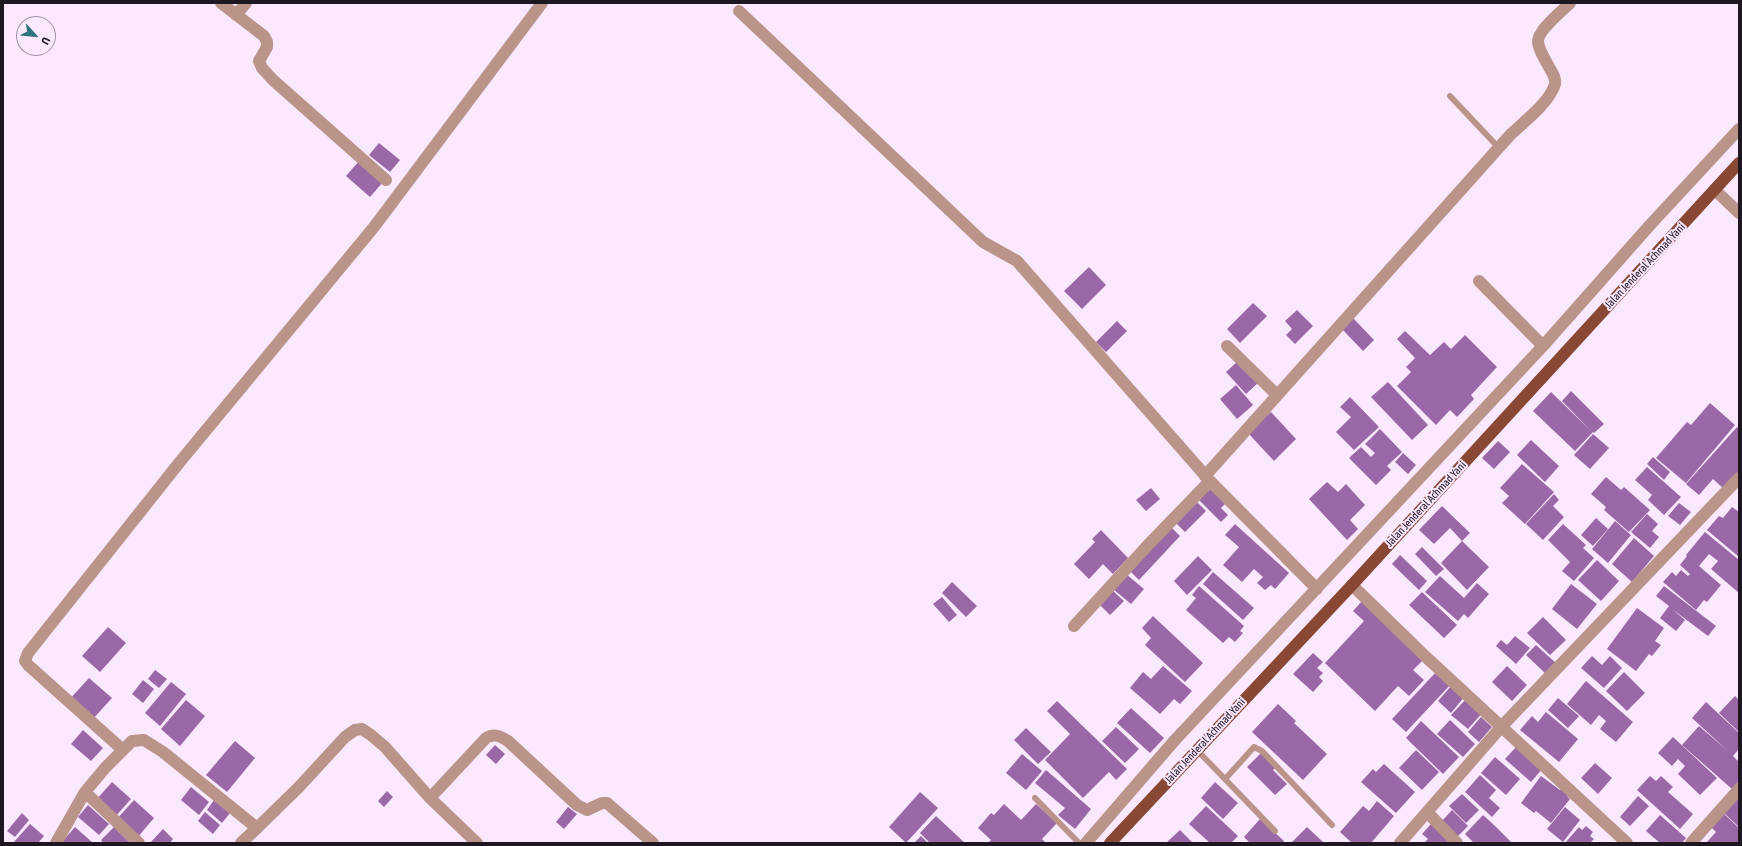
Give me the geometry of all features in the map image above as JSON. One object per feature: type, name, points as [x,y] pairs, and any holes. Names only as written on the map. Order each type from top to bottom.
[{"type":"main road","name":"Jalan Jenderal Achmad Yani","points":[[1110,843],[1352,585],[1739,163]]},
{"type":"street","points":[[221,3],[264,36],[268,42],[267,47],[259,61],[262,68],[273,80],[386,180]]},
{"type":"street","points":[[236,15],[246,3]]},
{"type":"street","points":[[123,750],[28,665],[25,661],[28,653],[179,463],[374,227],[542,3]]},
{"type":"street","points":[[1074,626],[1207,479],[1277,395],[1499,148],[1543,103],[1552,90],[1555,82],[1553,72],[1543,56],[1538,40],[1539,36],[1545,27],[1570,3]]},
{"type":"street","points":[[739,12],[983,242],[1017,261],[1207,479],[1317,589]]},
{"type":"street","points":[[1086,843],[1175,740],[1543,346],[1650,225],[1739,129]]},
{"type":"street","points":[[1715,190],[1739,213]]},
{"type":"street","points":[[1479,281],[1543,346]]},
{"type":"street","points":[[1228,346],[1277,395]]},
{"type":"street","points":[[1400,843],[1502,726],[1739,478]]},
{"type":"street","points":[[1352,585],[1426,657],[1627,843]]},
{"type":"street","points":[[241,843],[346,737],[356,730],[362,729],[371,734],[385,747],[430,798],[477,843]]},
{"type":"street","points":[[430,798],[486,738],[490,735],[497,735],[508,741],[577,805],[587,810],[602,803],[607,803],[654,843]]},
{"type":"street","points":[[56,843],[85,792],[132,741],[144,740],[163,752],[257,828]]},
{"type":"street","points":[[1691,843],[1739,788]]},
{"type":"street","points":[[85,792],[139,843]]},
{"type":"street","points":[[1427,812],[1457,843]]},
{"type":"lane","points":[[1450,96],[1499,148]]},
{"type":"lane","points":[[1226,778],[1254,747],[1257,748],[1262,751],[1332,825]]},
{"type":"lane","points":[[1197,750],[1226,778],[1275,831]]},
{"type":"lane","points":[[1035,798],[1079,843]]},
{"type":"building","points":[[379,143],[400,160],[390,172],[369,155]]},
{"type":"building","points":[[359,161],[383,182],[370,197],[346,176]]},
{"type":"building","points":[[1089,267],[1106,285],[1082,309],[1064,291]]},
{"type":"building","points":[[1253,303],[1267,316],[1240,343],[1227,329]]},
{"type":"building","points":[[1297,310],[1313,326],[1295,344],[1286,335],[1292,329],[1285,321]]},
{"type":"building","points":[[1353,318],[1374,340],[1363,351],[1342,329]]},
{"type":"building","points":[[1117,321],[1127,331],[1106,352],[1096,342]]},
{"type":"building","points":[[1405,331],[1430,355],[1444,342],[1451,349],[1465,335],[1497,367],[1471,395],[1474,399],[1457,417],[1450,410],[1436,425],[1397,386],[1411,372],[1406,367],[1415,358],[1397,339]]},
{"type":"building","points":[[1239,360],[1259,382],[1246,394],[1226,372]]},
{"type":"building","points":[[1388,382],[1428,425],[1412,440],[1371,397]]},
{"type":"building","points":[[1236,385],[1253,405],[1237,419],[1220,399]]},
{"type":"building","points":[[1571,391],[1604,424],[1594,433],[1593,432],[1575,451],[1533,411],[1551,392],[1591,431],[1562,401]]},
{"type":"building","points":[[1350,397],[1379,427],[1354,450],[1336,432],[1351,417],[1340,407]]},
{"type":"building","points":[[1710,403],[1735,425],[1686,483],[1656,458],[1687,422],[1691,425]]},
{"type":"building","points":[[1271,412],[1296,439],[1274,461],[1248,433]]},
{"type":"building","points":[[1737,427],[1739,429],[1739,473],[1724,489],[1713,479],[1699,495],[1686,484]]},
{"type":"building","points":[[1380,429],[1402,452],[1387,466],[1391,470],[1376,485],[1349,458],[1361,447],[1371,457],[1375,453],[1365,444]]},
{"type":"building","points":[[1593,434],[1609,448],[1590,469],[1574,455]]},
{"type":"building","points":[[1531,440],[1559,466],[1545,482],[1517,455]]},
{"type":"building","points":[[1498,441],[1510,452],[1494,469],[1482,458]]},
{"type":"building","points":[[1403,453],[1416,465],[1408,474],[1395,462]]},
{"type":"building","points":[[1653,457],[1670,472],[1664,480],[1647,464]]},
{"type":"building","points":[[1522,464],[1554,492],[1525,524],[1502,503],[1509,496],[1500,488]]},
{"type":"building","points":[[1647,467],[1681,497],[1664,515],[1648,500],[1652,495],[1635,480]]},
{"type":"building","points":[[1606,477],[1621,490],[1624,487],[1650,510],[1629,532],[1604,510],[1606,507],[1591,494]]},
{"type":"building","points":[[1327,482],[1338,492],[1346,484],[1365,505],[1350,520],[1358,529],[1347,540],[1309,499]]},
{"type":"building","points":[[1207,486],[1225,504],[1221,508],[1228,515],[1221,522],[1196,497]]},
{"type":"building","points":[[1151,488],[1160,499],[1146,511],[1136,500]]},
{"type":"building","points":[[1554,494],[1559,500],[1553,506],[1564,517],[1543,540],[1526,524]]},
{"type":"building","points":[[1195,500],[1206,511],[1185,532],[1174,521]]},
{"type":"building","points":[[1679,503],[1691,512],[1680,525],[1668,516]]},
{"type":"building","points":[[1442,506],[1470,533],[1462,541],[1450,528],[1434,544],[1419,530]]},
{"type":"building","points":[[1732,507],[1739,512],[1739,557],[1707,530],[1719,516],[1723,518]]},
{"type":"building","points":[[1647,514],[1658,524],[1652,531],[1659,537],[1650,548],[1631,532]]},
{"type":"building","points":[[1596,518],[1608,529],[1593,546],[1581,535]]},
{"type":"building","points":[[1615,521],[1631,535],[1608,563],[1592,549]]},
{"type":"building","points":[[1235,524],[1289,573],[1275,589],[1271,585],[1265,590],[1257,583],[1263,577],[1254,569],[1242,582],[1223,565],[1239,547],[1225,535]]},
{"type":"building","points":[[1563,524],[1586,545],[1583,548],[1594,558],[1574,581],[1562,571],[1570,562],[1548,540]]},
{"type":"building","points":[[1169,525],[1180,536],[1139,580],[1128,569]]},
{"type":"building","points":[[1101,530],[1128,558],[1113,574],[1103,564],[1089,579],[1074,564],[1095,542],[1092,539]]},
{"type":"building","points":[[1705,532],[1739,560],[1739,593],[1711,569],[1718,561],[1709,554],[1699,566],[1721,585],[1707,602],[1704,600],[1696,610],[1663,582],[1672,572],[1676,576],[1681,570],[1688,576],[1690,574],[1680,565],[1687,556],[1686,555]]},
{"type":"building","points":[[1634,538],[1654,556],[1632,582],[1612,564]]},
{"type":"building","points":[[1462,541],[1489,567],[1467,590],[1441,563]]},
{"type":"building","points":[[1422,547],[1444,569],[1436,576],[1415,554]]},
{"type":"building","points":[[1400,555],[1427,581],[1419,590],[1392,564]]},
{"type":"building","points":[[1198,556],[1212,570],[1187,595],[1174,581]]},
{"type":"building","points":[[1597,560],[1619,581],[1601,601],[1578,580]]},
{"type":"building","points":[[1213,572],[1254,608],[1243,620],[1203,584]]},
{"type":"building","points":[[1126,574],[1144,589],[1131,604],[1113,589]]},
{"type":"building","points":[[1440,576],[1464,598],[1477,583],[1489,594],[1468,618],[1464,614],[1458,621],[1425,592]]},
{"type":"building","points":[[952,582],[977,606],[966,617],[942,593]]},
{"type":"building","points":[[1571,584],[1597,604],[1577,629],[1552,609]]},
{"type":"building","points":[[1199,586],[1244,626],[1240,631],[1243,633],[1235,642],[1229,637],[1223,643],[1186,610],[1196,598],[1192,595]]},
{"type":"building","points":[[1664,586],[1716,626],[1708,636],[1672,609],[1685,620],[1676,631],[1660,618],[1669,606],[1656,596]]},
{"type":"building","points":[[1111,589],[1124,601],[1110,615],[1098,603]]},
{"type":"building","points":[[1422,592],[1457,625],[1444,638],[1409,605]]},
{"type":"building","points":[[942,597],[957,615],[949,622],[933,604]]},
{"type":"building","points":[[1362,601],[1424,659],[1413,670],[1424,680],[1409,696],[1398,686],[1375,711],[1325,663],[1364,621],[1353,611]]},
{"type":"building","points":[[1637,608],[1664,628],[1655,641],[1661,645],[1652,656],[1649,654],[1636,671],[1607,649]]},
{"type":"building","points":[[1153,616],[1203,663],[1185,682],[1145,645],[1151,638],[1142,628]]},
{"type":"building","points":[[1543,617],[1566,640],[1550,655],[1527,633]]},
{"type":"building","points":[[108,627],[126,643],[100,672],[82,656]]},
{"type":"building","points":[[1515,636],[1530,648],[1516,664],[1496,646],[1501,640],[1507,645]]},
{"type":"building","points":[[1536,645],[1557,664],[1547,675],[1526,655]]},
{"type":"building","points":[[1313,653],[1323,662],[1317,668],[1323,673],[1319,677],[1323,681],[1313,692],[1293,674]]},
{"type":"building","points":[[1592,656],[1602,665],[1610,656],[1622,668],[1604,688],[1581,668]]},
{"type":"building","points":[[1163,666],[1192,691],[1180,704],[1174,699],[1160,714],[1130,688],[1143,672],[1151,679]]},
{"type":"building","points":[[1507,666],[1527,685],[1512,701],[1492,682]]},
{"type":"building","points":[[155,670],[167,679],[159,688],[148,679]]},
{"type":"building","points":[[1438,670],[1452,683],[1406,732],[1392,719]]},
{"type":"building","points":[[1624,672],[1645,693],[1627,711],[1606,691]]},
{"type":"building","points":[[89,678],[112,698],[92,720],[69,700]]},
{"type":"building","points":[[143,680],[154,689],[143,703],[132,694]]},
{"type":"building","points":[[1586,681],[1633,722],[1616,742],[1600,729],[1606,721],[1599,715],[1591,725],[1567,704]]},
{"type":"building","points":[[171,682],[186,694],[160,726],[145,713]]},
{"type":"building","points":[[1452,685],[1465,696],[1451,713],[1438,701]]},
{"type":"building","points":[[1735,696],[1739,700],[1739,732],[1719,713]]},
{"type":"building","points":[[1467,698],[1483,712],[1468,729],[1451,715]]},
{"type":"building","points":[[1558,698],[1579,716],[1568,728],[1548,710]]},
{"type":"building","points":[[186,700],[205,716],[180,746],[161,729]]},
{"type":"building","points":[[1057,701],[1127,769],[1116,780],[1109,772],[1083,798],[1045,760],[1070,734],[1047,711]]},
{"type":"building","points":[[1706,702],[1739,733],[1739,749],[1733,756],[1739,762],[1739,781],[1732,789],[1682,745],[1699,726],[1728,751],[1692,718]]},
{"type":"building","points":[[1278,704],[1296,721],[1294,723],[1327,754],[1303,780],[1252,732]]},
{"type":"building","points":[[1131,708],[1164,738],[1150,753],[1117,723]]},
{"type":"building","points":[[1546,712],[1578,739],[1559,762],[1520,730],[1532,716],[1538,722]]},
{"type":"building","points":[[1481,717],[1492,727],[1479,742],[1468,732]]},
{"type":"building","points":[[1450,720],[1475,744],[1463,757],[1437,734]]},
{"type":"building","points":[[1421,721],[1459,757],[1443,774],[1406,738]]},
{"type":"building","points":[[1116,727],[1139,749],[1125,763],[1102,741]]},
{"type":"building","points":[[1026,728],[1051,752],[1038,764],[1014,740]]},
{"type":"building","points":[[83,730],[103,748],[91,761],[71,744]]},
{"type":"building","points":[[1673,737],[1717,778],[1700,795],[1678,774],[1685,766],[1678,759],[1672,766],[1658,753]]},
{"type":"building","points":[[235,741],[255,758],[227,792],[206,775]]},
{"type":"building","points":[[495,745],[505,754],[496,764],[486,755]]},
{"type":"building","points":[[1518,745],[1543,768],[1531,782],[1505,759]]},
{"type":"building","points":[[1416,750],[1439,772],[1422,790],[1399,768]]},
{"type":"building","points":[[1261,753],[1275,768],[1273,770],[1287,784],[1275,795],[1247,767]]},
{"type":"building","points":[[1022,754],[1042,771],[1026,790],[1006,773]]},
{"type":"building","points":[[1495,757],[1520,779],[1506,795],[1481,773]]},
{"type":"building","points":[[1595,763],[1612,778],[1598,794],[1581,778]]},
{"type":"building","points":[[1384,764],[1415,792],[1396,813],[1361,782],[1373,769],[1376,772]]},
{"type":"building","points":[[1046,770],[1091,809],[1075,829],[1058,815],[1065,808],[1035,783]]},
{"type":"building","points":[[1480,775],[1496,790],[1489,798],[1500,808],[1492,817],[1465,792]]},
{"type":"building","points":[[1541,776],[1560,790],[1562,788],[1569,794],[1567,796],[1570,799],[1551,823],[1536,811],[1534,813],[1521,803]]},
{"type":"building","points":[[1650,776],[1656,781],[1661,776],[1673,787],[1668,792],[1693,814],[1680,829],[1637,790]]},
{"type":"building","points":[[112,782],[131,799],[115,817],[96,800]]},
{"type":"building","points":[[1215,782],[1238,803],[1223,819],[1201,798]]},
{"type":"building","points":[[191,787],[209,802],[199,815],[181,800]]},
{"type":"building","points":[[387,791],[393,797],[384,807],[378,801]]},
{"type":"building","points":[[920,792],[938,808],[906,843],[889,827]]},
{"type":"building","points":[[1462,794],[1479,810],[1466,823],[1449,806]]},
{"type":"building","points":[[1638,796],[1649,806],[1630,826],[1620,817]]},
{"type":"building","points":[[1739,797],[1739,827],[1724,813]]},
{"type":"building","points":[[134,800],[154,818],[137,838],[116,820]]},
{"type":"building","points":[[214,800],[230,813],[222,823],[207,810]]},
{"type":"building","points":[[1377,801],[1394,816],[1371,843],[1352,843],[1340,832],[1363,806],[1369,811]]},
{"type":"building","points":[[1004,804],[1021,820],[1036,804],[1057,823],[1042,839],[1045,842],[1044,843],[988,843],[991,840],[978,828],[991,813],[994,815]]},
{"type":"building","points":[[88,805],[109,824],[99,835],[78,817]]},
{"type":"building","points":[[1206,806],[1238,836],[1231,843],[1210,843],[1189,824]]},
{"type":"building","points":[[568,807],[577,814],[564,829],[556,822]]},
{"type":"building","points":[[1565,807],[1580,820],[1563,842],[1547,829]]},
{"type":"building","points":[[1452,810],[1468,826],[1457,837],[1441,822]]},
{"type":"building","points":[[205,812],[220,825],[213,834],[198,821]]},
{"type":"building","points":[[1722,812],[1739,828],[1739,843],[1706,843],[1716,832],[1710,826]]},
{"type":"building","points":[[22,813],[29,820],[15,837],[7,831]]},
{"type":"building","points":[[1483,815],[1512,843],[1474,843],[1465,834]]},
{"type":"building","points":[[1660,815],[1686,838],[1682,843],[1660,843],[1646,831]]},
{"type":"building","points":[[936,816],[965,843],[930,843],[920,833]]},
{"type":"building","points":[[1260,819],[1284,841],[1283,843],[1248,843],[1249,842],[1244,837]]},
{"type":"building","points":[[30,824],[44,836],[38,843],[15,843],[14,842]]},
{"type":"building","points":[[1431,824],[1449,841],[1447,843],[1424,843],[1428,839],[1422,834]]},
{"type":"building","points":[[1586,826],[1593,832],[1590,836],[1594,839],[1590,843],[1565,843],[1579,827],[1582,830]]},
{"type":"building","points":[[75,827],[93,843],[62,842]]},
{"type":"building","points":[[114,827],[130,843],[103,843],[101,840]]},
{"type":"building","points":[[1307,827],[1324,843],[1291,843]]},
{"type":"building","points":[[163,829],[173,839],[170,843],[150,843]]},
{"type":"building","points":[[1180,830],[1193,843],[1166,843]]},
{"type":"building","points":[[921,836],[928,843],[914,843]]}]
